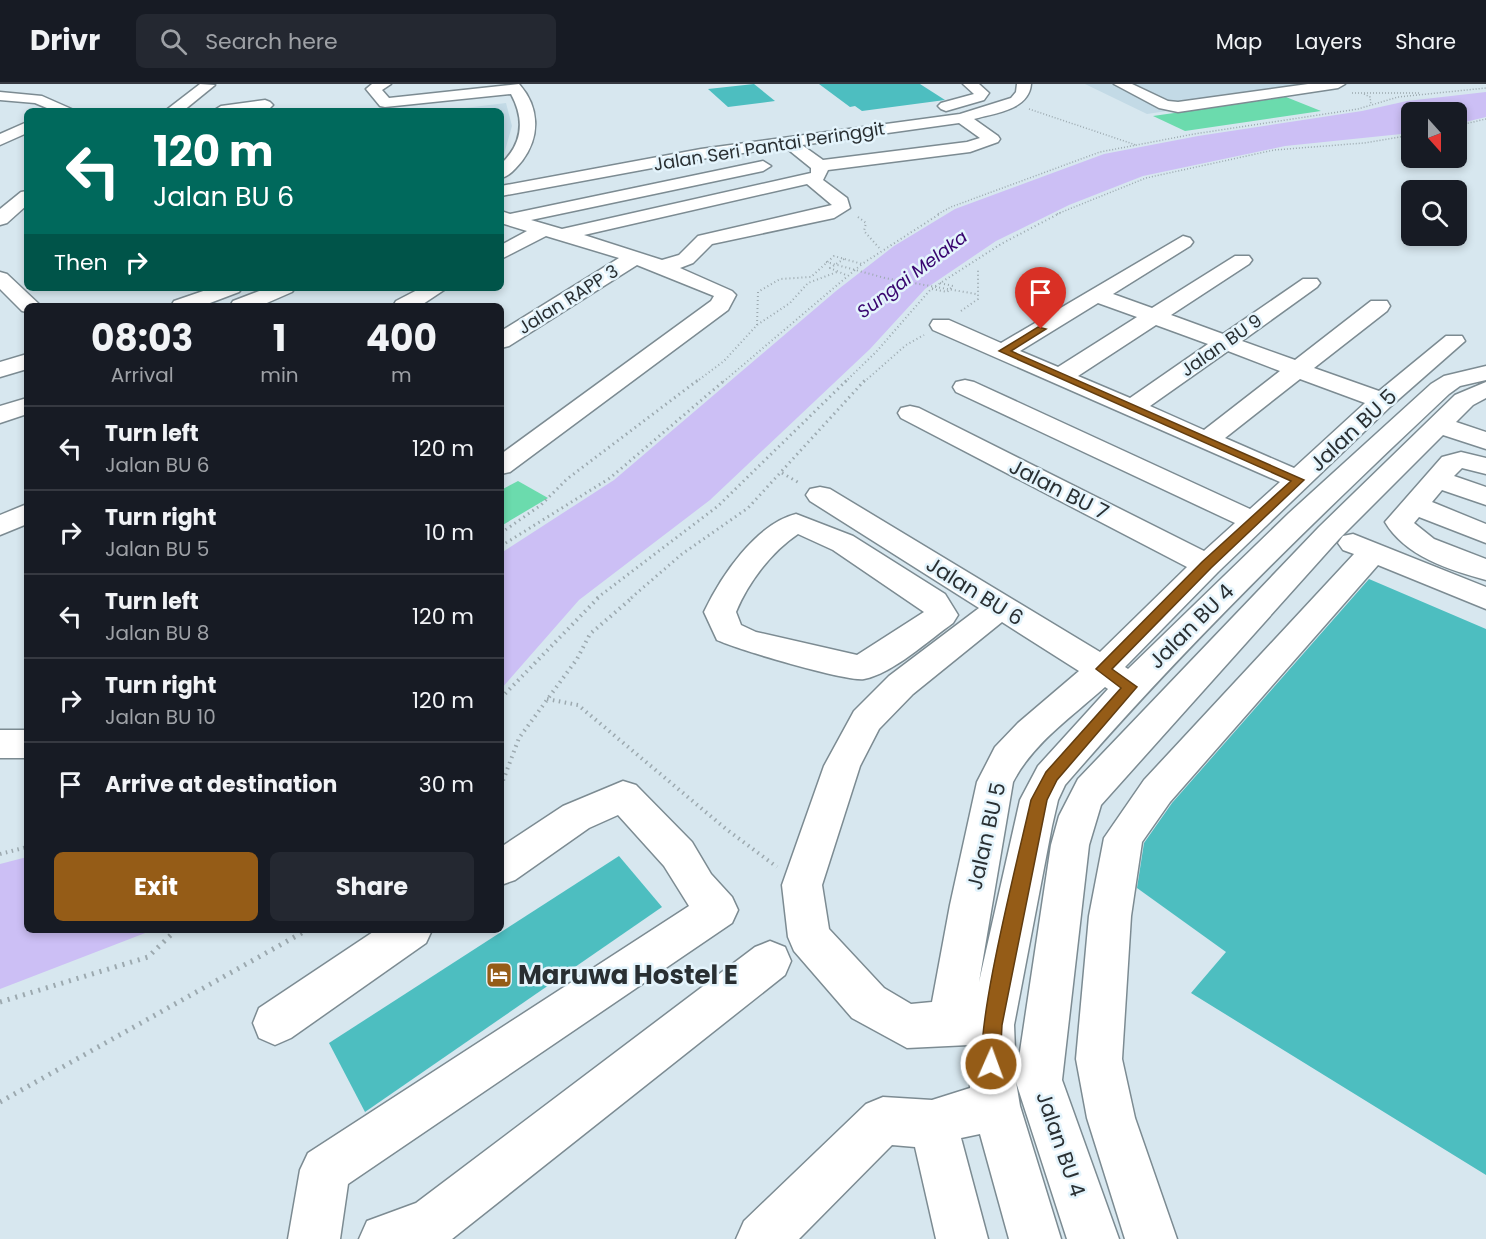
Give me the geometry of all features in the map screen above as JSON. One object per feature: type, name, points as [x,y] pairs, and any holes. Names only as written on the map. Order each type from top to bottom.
[{"type":"street","points":[[384,84],[373,89],[385,103],[480,89],[518,86],[529,116],[529,137],[509,158]]},
{"type":"street","points":[[965,110],[982,93],[970,84]]},
{"type":"street","points":[[1011,103],[1021,97],[1024,84]]},
{"type":"street","points":[[1127,87],[1164,105],[1178,107],[1299,86],[1338,84]]},
{"type":"street","points":[[177,108],[208,85]]},
{"type":"street","points":[[1127,87],[1163,85]]},
{"type":"street","points":[[504,252],[554,232],[815,173],[970,147],[992,139],[948,90]]},
{"type":"street","points":[[0,96],[37,99],[58,108]]},
{"type":"street","name":"Jalan Seri Pantai Peringgit","points":[[504,190],[787,141],[926,123],[965,110],[1011,103]]},
{"type":"street","points":[[243,108],[265,105]]},
{"type":"street","points":[[484,108],[493,107]]},
{"type":"street","points":[[0,140],[24,128]]},
{"type":"street","points":[[662,267],[686,259],[705,240],[841,208],[841,202],[787,141]]},
{"type":"street","points":[[509,158],[539,163],[584,177]]},
{"type":"street","points":[[506,218],[763,166]]},
{"type":"street","points":[[0,219],[24,199]]},
{"type":"street","points":[[504,464],[724,300],[725,295],[635,257],[506,218]]},
{"type":"street","points":[[1004,351],[1183,242]]},
{"type":"street","name":"Jalan RAPP 3","points":[[504,339],[635,257]]},
{"type":"street","points":[[1061,376],[1242,260]]},
{"type":"street","name":"Jalan BU 9","points":[[1132,408],[1310,283]]},
{"type":"street","points":[[14,285],[28,303]]},
{"type":"street","points":[[190,303],[224,291]]},
{"type":"street","points":[[248,303],[278,291]]},
{"type":"street","points":[[410,303],[432,291]]},
{"type":"street","points":[[1097,295],[1382,401]]},
{"type":"street","points":[[1208,440],[1379,306]]},
{"type":"street","points":[[941,325],[1299,480]]},
{"type":"street","name":"Jalan BU 5","points":[[972,1023],[970,905],[995,782],[1008,757],[1030,733],[1116,678],[1207,565],[1382,401],[1454,341]]},
{"type":"street","points":[[0,370],[24,362]]},
{"type":"street","name":"Jalan BU 4","points":[[1094,1239],[1038,1080],[1074,825],[1091,790],[1314,526],[1440,389],[1452,381],[1486,373]]},
{"type":"street","points":[[965,387],[1254,521]]},
{"type":"street","points":[[0,398],[24,389]]},
{"type":"street","name":"Jalan BU 4","points":[[1116,678],[1314,526],[1439,425],[1464,400],[1486,389]]},
{"type":"street","points":[[0,416],[24,406]]},
{"type":"street","name":"Jalan BU 7","points":[[910,413],[1207,565]]},
{"type":"street","points":[[1439,425],[1483,435]]},
{"type":"street","points":[[1486,466],[1461,460],[1451,463],[1399,522],[1409,537],[1486,570]]},
{"type":"street","points":[[1436,478],[1486,497]]},
{"type":"street","name":"Jalan BU 6","points":[[820,495],[1116,678]]},
{"type":"street","points":[[1414,505],[1486,534]]},
{"type":"street","points":[[0,526],[24,514]]},
{"type":"street","points":[[796,523],[843,543],[870,560],[934,601],[942,615],[890,652],[861,668],[748,641],[728,632],[720,612],[730,590],[772,538],[796,523]]},
{"type":"street","points":[[1314,526],[1486,599]]},
{"type":"street","points":[[870,560],[896,541]]},
{"type":"street","points":[[1151,1239],[1111,1118],[1099,1059],[1110,916],[1124,838],[1156,791],[1374,551]]},
{"type":"street","points":[[1001,606],[901,686],[867,720],[842,766],[802,885],[808,937],[868,1003],[907,1026],[972,1023],[991,1064],[996,1106],[1035,1239]]},
{"type":"street","points":[[0,744],[24,744]]},
{"type":"street","points":[[314,1239],[326,1170],[717,909],[697,886],[678,854],[623,796],[576,817],[504,866]]},
{"type":"street","points":[[275,1023],[407,933]]},
{"type":"street","points":[[386,1239],[431,1223],[770,961]]},
{"type":"street","points":[[762,1239],[883,1121],[937,1124],[946,1118],[996,1106]]},
{"type":"street","points":[[937,1124],[937,1137],[962,1239]]},
{"type":"path","points":[[1478,84],[1486,87]]},
{"type":"path","points":[[1321,86],[1370,97],[1371,105]]},
{"type":"path","points":[[504,544],[610,478],[738,372],[847,275],[881,250],[951,207],[1100,152],[1371,105],[1398,97],[1486,87]]},
{"type":"path","points":[[1351,93],[1426,94]]},
{"type":"path","points":[[1011,103],[1137,145]]},
{"type":"path","points":[[1467,123],[1486,119]]},
{"type":"path","points":[[504,695],[588,605],[718,506],[876,352],[931,289],[1001,244],[1062,212],[1146,178],[1274,150],[1364,143],[1401,137]]},
{"type":"path","points":[[841,208],[866,223],[864,231],[881,250]]},
{"type":"path","points":[[757,325],[758,292],[780,279],[811,277],[834,256],[862,264]]},
{"type":"path","points":[[844,259],[830,268],[847,275]]},
{"type":"path","points":[[826,262],[976,294],[978,270]]},
{"type":"path","points":[[504,531],[541,505],[567,479],[724,361],[757,325],[790,303],[808,283],[827,278],[837,272]]},
{"type":"path","points":[[931,289],[948,292],[953,286],[940,283]]},
{"type":"path","points":[[504,778],[519,738],[577,659],[590,633],[682,554],[748,508],[871,374],[906,345],[941,325]]},
{"type":"path","points":[[547,699],[578,705],[726,829],[802,885]]},
{"type":"path","points":[[0,854],[24,848]]},
{"type":"path","points":[[0,1002],[148,957],[173,933]]},
{"type":"path","points":[[0,1102],[301,933]]},
{"type":"shaded area","points":[[1085,84],[1351,84],[1147,114]]},
{"type":"shaded area","points":[[506,103],[512,126],[504,154],[504,108],[465,108]]},
{"type":"green space","points":[[1286,97],[1321,111],[1185,131],[1153,116]]},
{"type":"green space","points":[[518,481],[548,498],[504,524],[504,488]]},
{"type":"water","points":[[1486,92],[1486,117],[1467,122],[1467,102],[1402,102]]},
{"type":"water","name":"Sungai Melaka","points":[[1401,102],[1401,134],[1285,146],[1143,176],[1069,205],[996,241],[925,289],[870,349],[710,500],[579,600],[504,686],[504,551],[614,480],[836,291],[894,246],[955,209],[1104,154],[1198,136],[1362,111]]},
{"type":"water","points":[[24,858],[24,933],[145,933],[0,989],[0,864]]},
{"type":"building","points":[[754,84],[775,101],[728,107],[708,89]]},
{"type":"building","points":[[819,84],[920,84],[945,100],[862,111],[855,106],[850,107]]},
{"type":"building","points":[[1369,579],[1486,629],[1486,1175],[1191,993],[1226,952],[1137,888],[1144,843],[1172,803]]},
{"type":"building","name":"Maruwa Hostel E","points":[[619,856],[662,907],[365,1112],[329,1043],[500,933],[504,933],[504,930]]},
{"type":"place","name":"Maruwa Hostel E","points":[[499,975]]},
{"type":"route","points":[[991,1064],[992,1025],[1039,800],[1051,776],[1130,687],[1102,669],[1207,565],[1299,480],[1004,351],[1041,329]]}]
